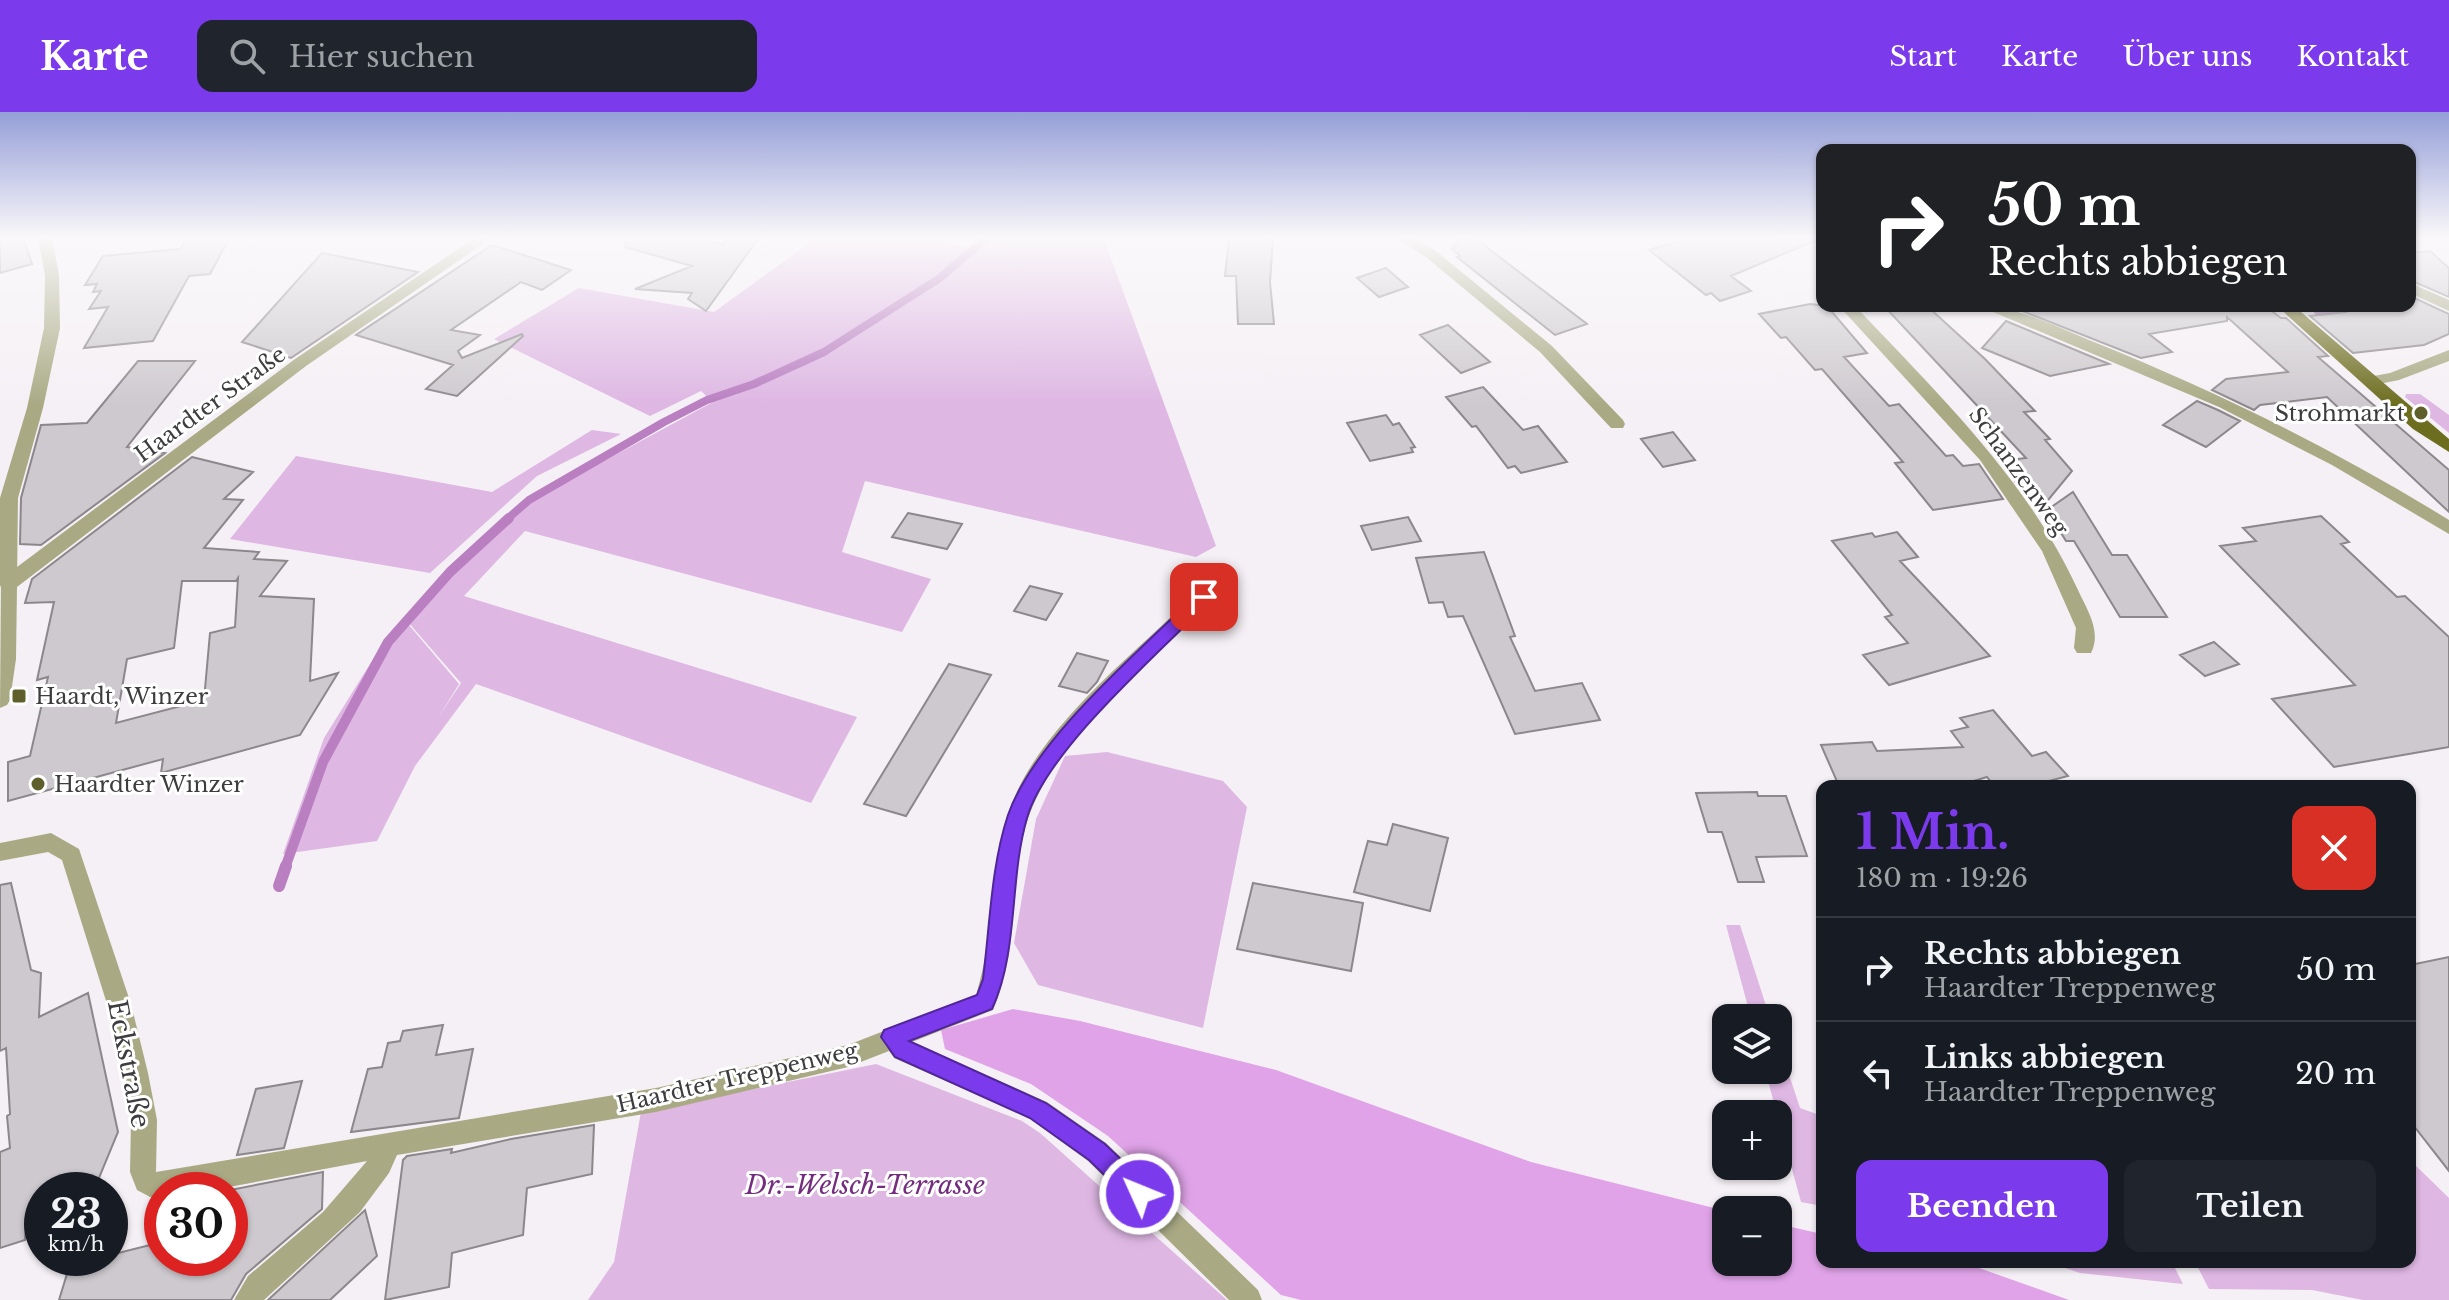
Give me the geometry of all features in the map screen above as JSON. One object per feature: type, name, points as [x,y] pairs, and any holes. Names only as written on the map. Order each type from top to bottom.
[{"type":"main road","points":[[2292,312],[2449,447]]},
{"type":"street","points":[[0,700],[6,659],[9,498],[48,359],[52,294]]},
{"type":"street","name":"Haardter Straße","points":[[8,584],[216,425],[398,294]]},
{"type":"street","points":[[1480,294],[1546,349],[1617,424]]},
{"type":"street","points":[[2425,294],[2449,306]]},
{"type":"street","name":"Schanzenweg","points":[[1853,312],[1986,456],[2050,549],[2086,628],[2084,648]]},
{"type":"street","points":[[2003,312],[2146,367],[2253,415],[2371,478],[2449,528]]},
{"type":"street","points":[[2369,381],[2446,361]]},
{"type":"street","name":"Haardter Treppenweg","points":[[389,1144],[656,1100],[848,1056],[985,1002],[994,979],[1009,850],[1018,815],[1032,783],[1070,733],[1204,597]]},
{"type":"street","name":"Eckstraße","points":[[0,852],[51,842],[71,855],[119,1004],[136,1073],[144,1120],[143,1172],[146,1181],[152,1185],[166,1186],[389,1144]]},
{"type":"street","points":[[892,1037],[903,1050],[1038,1110],[1097,1152],[1248,1300]]},
{"type":"street","points":[[248,1300],[258,1286],[361,1192],[382,1163],[389,1144]]},
{"type":"green space","points":[[568,294],[615,294],[714,312],[738,294],[1124,294],[1216,546],[1196,557],[865,481],[842,552],[931,579],[902,632],[525,531],[464,596],[857,717],[811,803],[476,684],[415,766],[377,841],[283,854],[324,738],[388,635],[403,618],[459,684],[438,718],[461,683],[408,622],[451,572],[530,501],[713,402],[701,391],[650,416],[494,339]]},
{"type":"green space","points":[[2406,394],[2420,394],[2449,415],[2449,433],[2405,397]]},
{"type":"green space","points":[[592,430],[621,434],[537,476],[430,573],[230,539],[296,456],[492,492]]},
{"type":"green space","points":[[1107,752],[1223,781],[1247,807],[1203,1028],[1038,985],[1014,943],[1036,819],[1065,756]]},
{"type":"green space","points":[[1726,925],[1740,925],[1765,1004],[1747,1004]]},
{"type":"green space","name":"Dr.-Welsch-Terrasse","points":[[876,1064],[1022,1121],[1040,1133],[1227,1300],[588,1300],[614,1262],[641,1112]]},
{"type":"green space","points":[[1769,1084],[1792,1084],[1800,1108],[1816,1114],[1816,1205],[1801,1202],[1792,1169],[1792,1100],[1773,1100]]},
{"type":"green space","points":[[2416,1166],[2449,1198],[2449,1300],[2363,1300],[2312,1290],[2209,1289],[2198,1268],[2416,1268]]},
{"type":"green space","points":[[2065,1268],[2175,1268],[2183,1284],[2080,1273]]},
{"type":"shaded area","points":[[1013,1009],[1080,1021],[1276,1070],[1531,1162],[1712,1207],[1712,1276],[1792,1276],[1792,1227],[1816,1233],[1816,1268],[1979,1268],[2069,1300],[1301,1300],[1281,1295],[1108,1136],[1031,1084],[945,1049],[941,1030]]},
{"type":"building","points":[[99,294],[179,294],[153,341],[84,348],[108,307],[89,309]]},
{"type":"building","points":[[285,294],[385,294],[291,358],[242,342]]},
{"type":"building","points":[[417,294],[503,294],[451,330],[480,335],[458,351],[462,358],[523,336],[457,396],[426,389],[453,365],[356,335]]},
{"type":"building","points":[[691,294],[718,294],[706,311],[688,299]]},
{"type":"building","points":[[1237,294],[1271,294],[1274,324],[1238,324]]},
{"type":"building","points":[[1504,294],[1548,294],[1587,324],[1555,335]]},
{"type":"building","points":[[1713,294],[1740,294],[1720,301]]},
{"type":"building","points":[[2416,299],[2449,314],[2449,334],[2424,345],[2353,353],[2310,316],[2346,312],[2416,312]]},
{"type":"building","points":[[1810,304],[1816,305],[1816,312],[1832,312],[1867,353],[1844,357],[1889,406],[1899,404],[1946,456],[1953,455],[1963,466],[1979,464],[2003,499],[1933,510],[1895,463],[1903,462],[1822,369],[1815,370],[1786,337],[1781,338],[1759,314]]},
{"type":"building","points":[[1890,312],[1934,312],[2035,411],[2024,412],[2050,439],[2045,440],[2072,471],[2044,505],[2037,494],[2026,496],[2000,461],[2026,458]]},
{"type":"building","points":[[2025,312],[2273,312],[2286,318],[2328,356],[2318,357],[2449,470],[2449,512],[2327,397],[2260,405],[2254,410],[2212,390],[2226,379],[2288,372],[2227,317],[2227,321],[2149,334],[2172,352],[2141,358]]},
{"type":"building","points":[[2006,321],[2109,364],[2050,376],[1982,348]]},
{"type":"building","points":[[1448,325],[1490,362],[1461,373],[1420,335]]},
{"type":"building","points":[[138,361],[195,361],[127,447],[165,453],[41,545],[20,544],[21,498],[41,425],[87,423]]},
{"type":"building","points":[[1483,387],[1523,430],[1538,426],[1567,462],[1521,473],[1515,466],[1508,468],[1476,426],[1472,427],[1446,397]]},
{"type":"building","points":[[2197,401],[2240,421],[2206,447],[2163,425]]},
{"type":"building","points":[[1386,415],[1393,425],[1399,423],[1415,447],[1411,448],[1413,452],[1370,461],[1347,423]]},
{"type":"building","points":[[1673,432],[1695,460],[1663,467],[1641,439]]},
{"type":"building","points":[[192,457],[253,472],[224,499],[243,500],[204,548],[259,552],[254,559],[287,561],[260,596],[314,599],[310,681],[338,673],[300,735],[161,773],[163,759],[8,801],[8,762],[30,756],[48,677],[37,680],[54,602],[25,603],[32,579]],"holes":[[[238,578],[235,627],[210,633],[204,700],[116,723],[127,659],[174,648],[182,581],[236,581]]]},
{"type":"building","points":[[2073,492],[2112,555],[2127,555],[2167,617],[2120,617],[2074,541],[2066,541],[2047,510]]},
{"type":"building","points":[[908,513],[962,524],[947,549],[892,537]]},
{"type":"building","points":[[2321,516],[2349,542],[2341,544],[2397,597],[2405,596],[2449,637],[2449,747],[2334,767],[2272,699],[2355,685],[2220,546],[2256,541],[2243,528]]},
{"type":"building","points":[[1408,517],[1421,541],[1372,550],[1361,526]]},
{"type":"building","points":[[1897,532],[1918,557],[1900,561],[1990,656],[1889,685],[1863,655],[1908,643],[1885,617],[1892,615],[1832,541],[1872,533],[1875,537]]},
{"type":"building","points":[[1484,552],[1515,636],[1510,637],[1535,691],[1582,683],[1600,720],[1515,734],[1463,616],[1448,617],[1443,602],[1429,603],[1416,558]]},
{"type":"building","points":[[1030,586],[1062,594],[1046,620],[1014,611]]},
{"type":"building","points":[[2214,642],[2239,664],[2205,676],[2180,655]]},
{"type":"building","points":[[1077,653],[1108,661],[1087,693],[1059,686]]},
{"type":"building","points":[[949,664],[991,675],[906,816],[864,804]]},
{"type":"building","points":[[1993,710],[2032,756],[2046,752],[2068,776],[2053,780],[1989,780],[1987,777],[1977,780],[1836,780],[1821,745],[1872,742],[1877,751],[1963,747],[1951,731],[1968,727],[1960,718]]},
{"type":"building","points":[[1757,792],[1758,796],[1786,796],[1807,856],[1756,857],[1764,882],[1738,882],[1722,832],[1708,832],[1696,793]]},
{"type":"building","points":[[1393,824],[1448,838],[1430,911],[1354,892],[1368,841],[1387,845]]},
{"type":"building","points":[[11,883],[31,970],[41,973],[39,1017],[88,993],[118,1132],[101,1172],[24,1172],[24,1240],[0,1248],[0,1152],[10,1148],[7,1116],[10,1114],[6,1048],[0,1051],[0,885]]},
{"type":"building","points":[[1253,883],[1363,903],[1351,971],[1237,949]]},
{"type":"building","points":[[2449,957],[2449,1171],[2416,1129],[2416,964]]},
{"type":"building","points":[[443,1025],[436,1055],[473,1049],[459,1118],[351,1132],[368,1069],[382,1067],[388,1043],[400,1041],[403,1031]]},
{"type":"building","points":[[302,1081],[284,1148],[237,1155],[256,1089]]},
{"type":"building","points":[[594,1125],[592,1174],[527,1188],[523,1235],[452,1253],[449,1287],[385,1300],[403,1160],[407,1156],[452,1149],[451,1153]]},
{"type":"building","points":[[323,1172],[322,1209],[248,1272],[248,1187]]},
{"type":"building","points":[[365,1210],[377,1256],[330,1300],[268,1300]]},
{"type":"building","points":[[144,1246],[144,1276],[245,1276],[231,1300],[59,1300],[66,1276],[128,1276],[128,1250]]},
{"type":"waterway","points":[[506,520],[529,500],[664,422],[707,400],[754,384],[824,352],[914,294]]},
{"type":"waterway","points":[[285,868],[323,762],[388,642],[450,572],[509,518]]},
{"type":"waterway","points":[[279,886],[286,866]]},
{"type":"place","name":"Strohmarkt","points":[[2421,413]]},
{"type":"place","name":"Haardt, Winzer","points":[[19,696]]},
{"type":"place","name":"Haardter Winzer","points":[[38,784]]},
{"type":"route","points":[[1140,1194],[1097,1152],[1038,1110],[903,1050],[892,1037],[985,1002],[994,979],[1009,850],[1018,815],[1032,783],[1050,755],[1070,733],[1204,597]]}]
